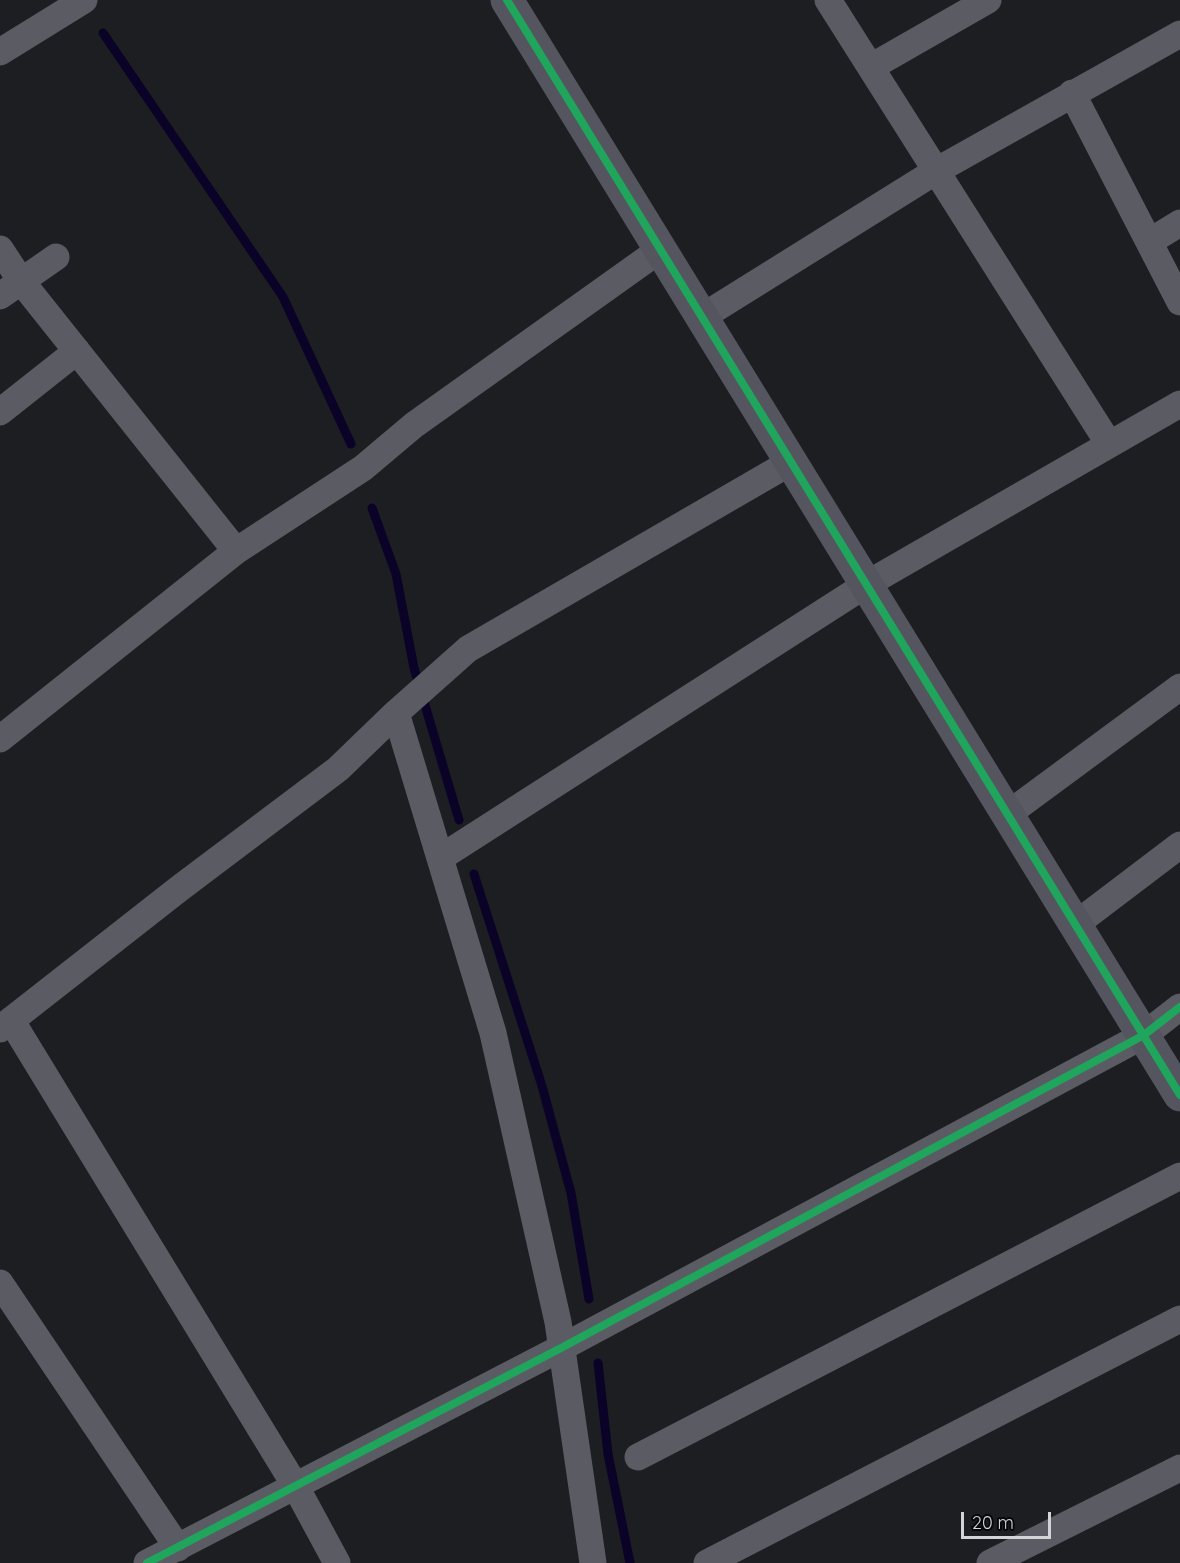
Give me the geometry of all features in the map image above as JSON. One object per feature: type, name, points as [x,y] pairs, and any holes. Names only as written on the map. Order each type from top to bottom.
[{"type":"street","points":[[0,52],[84,0]]},
{"type":"street","points":[[507,0],[1180,1095]]},
{"type":"street","points":[[828,0],[1109,444]]},
{"type":"street","points":[[871,67],[988,0]]},
{"type":"street","points":[[702,317],[936,171],[1180,34]]},
{"type":"street","points":[[1072,93],[1180,302]]},
{"type":"street","points":[[1149,242],[1180,223]]},
{"type":"street","points":[[0,249],[11,289],[78,351],[236,550]]},
{"type":"street","points":[[0,739],[236,550],[363,468],[414,425],[661,249]]},
{"type":"street","points":[[11,289],[56,257]]},
{"type":"street","points":[[0,412],[78,351]]},
{"type":"street","points":[[440,858],[867,584],[1180,404]]},
{"type":"street","points":[[337,1563],[296,1487],[5,1024],[338,769],[396,713],[468,650],[791,462]]},
{"type":"street","points":[[1008,814],[1180,687]]},
{"type":"street","points":[[396,713],[493,1033],[558,1322],[592,1563]]},
{"type":"street","points":[[1076,924],[1180,845]]},
{"type":"street","points":[[147,1563],[561,1348],[1144,1035],[1180,1007]]},
{"type":"street","points":[[638,1457],[1180,1176]]},
{"type":"street","points":[[0,1283],[177,1548]]},
{"type":"street","points":[[707,1563],[1180,1319]]},
{"type":"street","points":[[990,1563],[1180,1468]]},
{"type":"waterway","points":[[103,33],[283,297],[351,444]]},
{"type":"waterway","points":[[372,508],[396,574],[414,668],[459,820]]},
{"type":"waterway","points":[[474,874],[542,1086],[571,1193],[589,1299]]},
{"type":"waterway","points":[[598,1363],[608,1454],[630,1563]]},
{"type":"cycle path","points":[[507,0],[1180,1095]]},
{"type":"cycle path","points":[[147,1563],[561,1348],[1144,1035],[1180,1007]]}]
